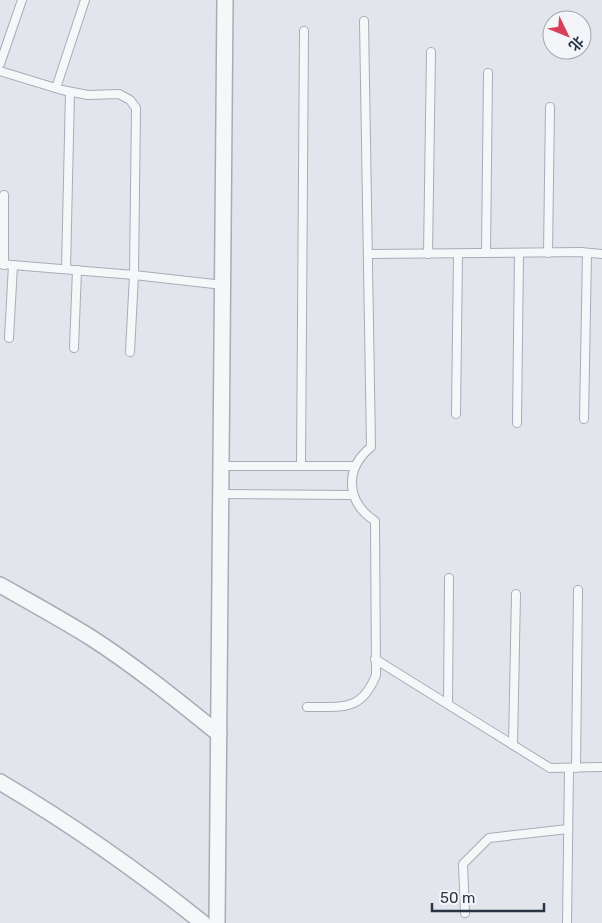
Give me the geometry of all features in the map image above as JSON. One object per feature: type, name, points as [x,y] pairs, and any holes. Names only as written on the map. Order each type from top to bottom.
[{"type":"street","points":[[217,923],[225,0]]},
{"type":"street","points":[[0,585],[51,614],[128,663],[218,734]]},
{"type":"street","points":[[0,782],[56,816],[122,861],[203,923]]},
{"type":"lane","points":[[0,64],[22,0]]},
{"type":"lane","points":[[56,88],[85,0]]},
{"type":"lane","points":[[307,708],[353,705],[367,692],[376,675],[374,521],[362,511],[353,494],[352,482],[355,466],[364,453],[371,448],[364,21]]},
{"type":"lane","points":[[301,466],[304,31]]},
{"type":"lane","points":[[428,254],[430,52]]},
{"type":"lane","points":[[0,71],[70,92],[88,95],[119,94],[130,100],[136,108],[134,275],[130,352]]},
{"type":"lane","points":[[486,253],[488,73]]},
{"type":"lane","points":[[66,269],[70,92]]},
{"type":"lane","points":[[548,253],[550,107]]},
{"type":"lane","points":[[4,195],[2,264],[134,275],[223,285]]},
{"type":"lane","points":[[517,423],[520,253]]},
{"type":"lane","points":[[584,420],[587,253]]},
{"type":"lane","points":[[368,254],[602,254]]},
{"type":"lane","points":[[456,414],[458,254]]},
{"type":"lane","points":[[9,338],[13,265]]},
{"type":"lane","points":[[74,348],[77,270]]},
{"type":"lane","points":[[221,466],[355,466]]},
{"type":"lane","points":[[221,494],[353,494]]},
{"type":"lane","points":[[448,704],[449,578]]},
{"type":"lane","points":[[567,923],[568,829],[578,590]]},
{"type":"lane","points":[[513,745],[516,594]]},
{"type":"lane","points":[[376,659],[550,768],[602,767]]},
{"type":"lane","points":[[464,913],[464,864],[489,838],[568,829]]}]
